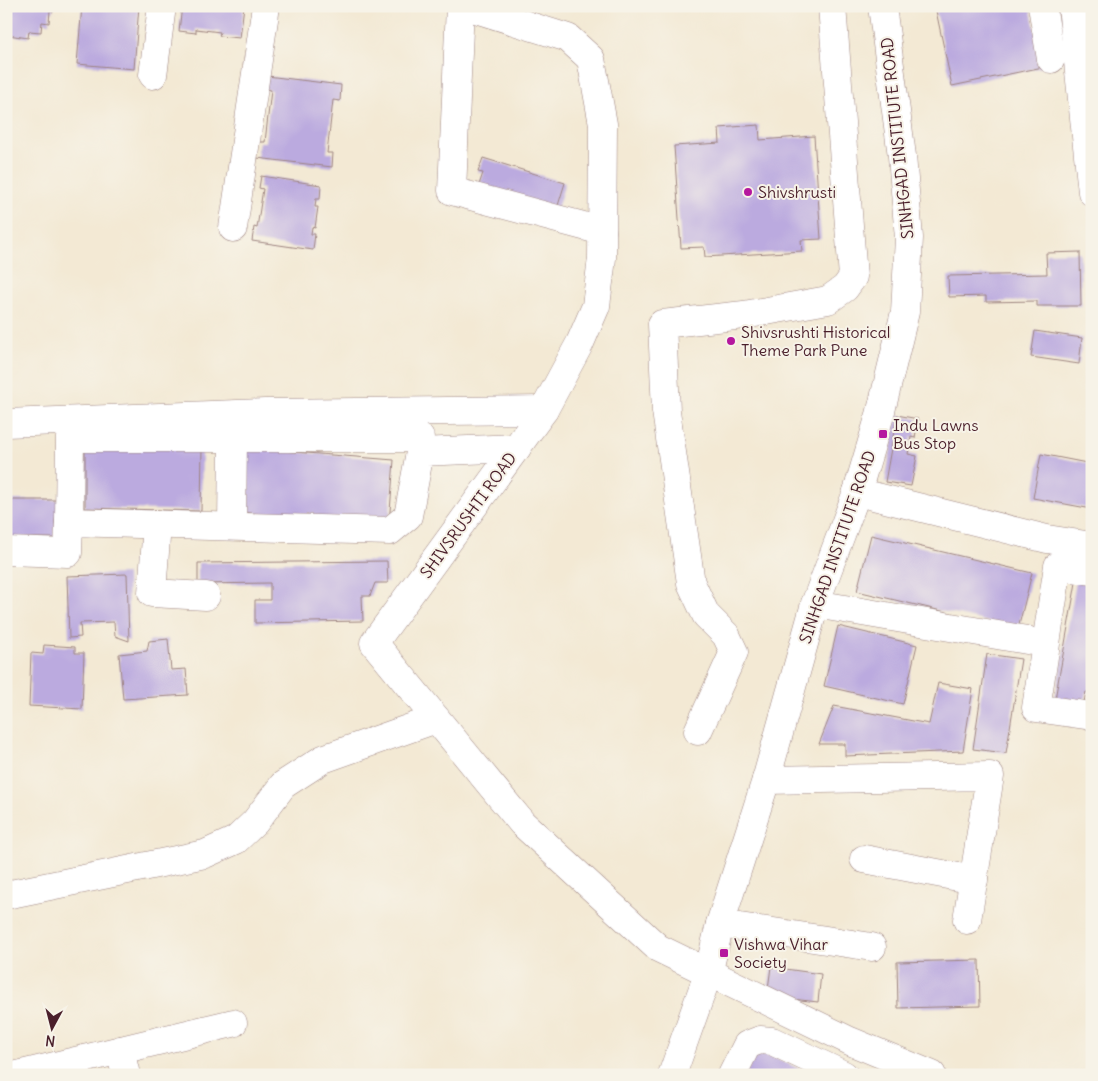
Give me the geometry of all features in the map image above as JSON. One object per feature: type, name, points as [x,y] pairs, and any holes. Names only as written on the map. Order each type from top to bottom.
[{"type":"street","points":[[153,75],[162,6]]},
{"type":"street","points":[[233,228],[266,6]]},
{"type":"street","points":[[460,6],[452,191],[602,231]]},
{"type":"street","name":"SHIVSRUSHTI ROAD","points":[[466,6],[568,38],[591,59],[604,124],[602,258],[596,306],[580,342],[544,410],[374,643],[522,823],[658,948],[708,974],[850,1041],[932,1075]]},
{"type":"street","points":[[698,731],[734,652],[726,635],[706,615],[691,583],[666,411],[662,324],[744,314],[828,300],[845,288],[853,277],[832,6]]},
{"type":"street","name":"SINHGAD INSTITUTE ROAD","points":[[672,1075],[708,974],[720,924],[766,780],[815,604],[857,492],[880,415],[905,312],[909,238],[902,156],[882,6]]},
{"type":"street","points":[[1042,6],[1051,59]]},
{"type":"street","points":[[1072,6],[1092,192]]},
{"type":"street","points":[[6,423],[265,413],[544,410]]},
{"type":"street","points":[[6,551],[68,553],[70,438]]},
{"type":"street","points":[[6,442],[70,438],[420,438],[420,452],[408,516],[390,531],[69,522]]},
{"type":"street","points":[[232,526],[233,438]]},
{"type":"street","points":[[420,452],[516,448]]},
{"type":"street","points":[[857,492],[1047,539],[1092,546]]},
{"type":"street","points":[[157,524],[152,593],[206,596]]},
{"type":"street","points":[[1092,571],[1058,566],[1036,708],[1092,716]]},
{"type":"street","points":[[815,604],[1027,640]]},
{"type":"street","points":[[6,895],[205,854],[236,840],[255,822],[283,785],[323,759],[436,718]]},
{"type":"street","points":[[766,780],[990,776],[967,920]]},
{"type":"street","points":[[864,859],[974,880]]},
{"type":"street","points":[[720,924],[872,947]]},
{"type":"street","points":[[17,1075],[123,1062],[232,1023]]},
{"type":"street","points":[[732,1075],[747,1045],[760,1040],[772,1041],[833,1072]]},
{"type":"building","points":[[6,6],[54,6],[53,12],[50,11],[49,23],[42,22],[41,32],[29,31],[28,38],[8,35],[10,28],[6,28]]},
{"type":"building","points":[[82,6],[139,6],[134,69],[77,64]]},
{"type":"building","points":[[182,6],[244,6],[240,38],[219,36],[220,32],[196,29],[196,33],[179,31]]},
{"type":"building","points":[[935,6],[1030,6],[1043,67],[952,86]]},
{"type":"building","points":[[267,76],[341,85],[340,101],[333,100],[327,153],[333,153],[332,167],[257,158],[259,142],[265,142],[271,90],[265,89]]},
{"type":"building","name":"Shivshrusti","points":[[759,125],[760,140],[814,136],[821,239],[801,240],[802,251],[705,257],[704,247],[681,248],[674,146],[720,143],[719,128]]},
{"type":"building","points":[[483,158],[565,183],[555,215],[477,191],[483,173],[478,172]]},
{"type":"building","points":[[261,176],[321,185],[320,199],[316,199],[315,207],[318,207],[315,228],[312,227],[311,234],[315,234],[313,250],[252,241],[254,227],[257,228],[263,189],[259,188]]},
{"type":"building","points":[[1080,252],[1081,306],[1037,306],[1037,301],[986,302],[986,296],[949,297],[948,276],[1047,274],[1046,253]]},
{"type":"building","points":[[1035,331],[1082,338],[1079,364],[1031,357]]},
{"type":"building","points":[[897,415],[918,419],[915,438],[911,437],[908,454],[917,456],[911,486],[885,482]]},
{"type":"building","points":[[85,445],[202,447],[201,511],[85,508]]},
{"type":"building","points":[[244,448],[394,460],[389,524],[238,512]]},
{"type":"building","points":[[1041,454],[1092,464],[1092,509],[1033,498]]},
{"type":"building","points":[[6,500],[58,500],[58,538],[6,538]]},
{"type":"building","points":[[871,535],[1032,573],[1018,629],[857,591]]},
{"type":"building","points":[[387,561],[388,583],[375,583],[370,596],[362,596],[363,621],[255,623],[255,600],[270,600],[270,583],[198,584],[198,563]]},
{"type":"building","points":[[127,574],[129,641],[115,636],[114,622],[80,623],[81,637],[69,638],[67,576]]},
{"type":"building","points":[[1077,577],[1092,580],[1092,693],[1086,692],[1084,703],[1055,699]]},
{"type":"building","points":[[838,626],[917,645],[903,704],[824,686]]},
{"type":"building","points":[[168,639],[171,670],[186,669],[188,695],[123,699],[119,654],[147,651],[149,641]]},
{"type":"building","points":[[44,645],[75,647],[75,653],[84,653],[82,709],[29,706],[31,653],[43,654]]},
{"type":"building","points":[[987,654],[1021,659],[1006,753],[973,749]]},
{"type":"building","points":[[938,683],[973,689],[963,751],[845,756],[845,744],[819,744],[834,706],[929,724]]},
{"type":"building","points":[[979,960],[980,1006],[898,1008],[897,962]]},
{"type":"building","points":[[771,967],[821,974],[818,1002],[767,996]]},
{"type":"building","points":[[757,1049],[808,1073],[807,1075],[745,1075]]},
{"type":"place","name":"Shivshrusti","points":[[748,192]]},
{"type":"place","name":"Shivsrushti Historical Theme Park Pune","points":[[731,341]]},
{"type":"place","name":"Indu Lawns Bus Stop","points":[[883,434]]},
{"type":"place","name":"Vishwa Vihar Society","points":[[724,953]]}]
